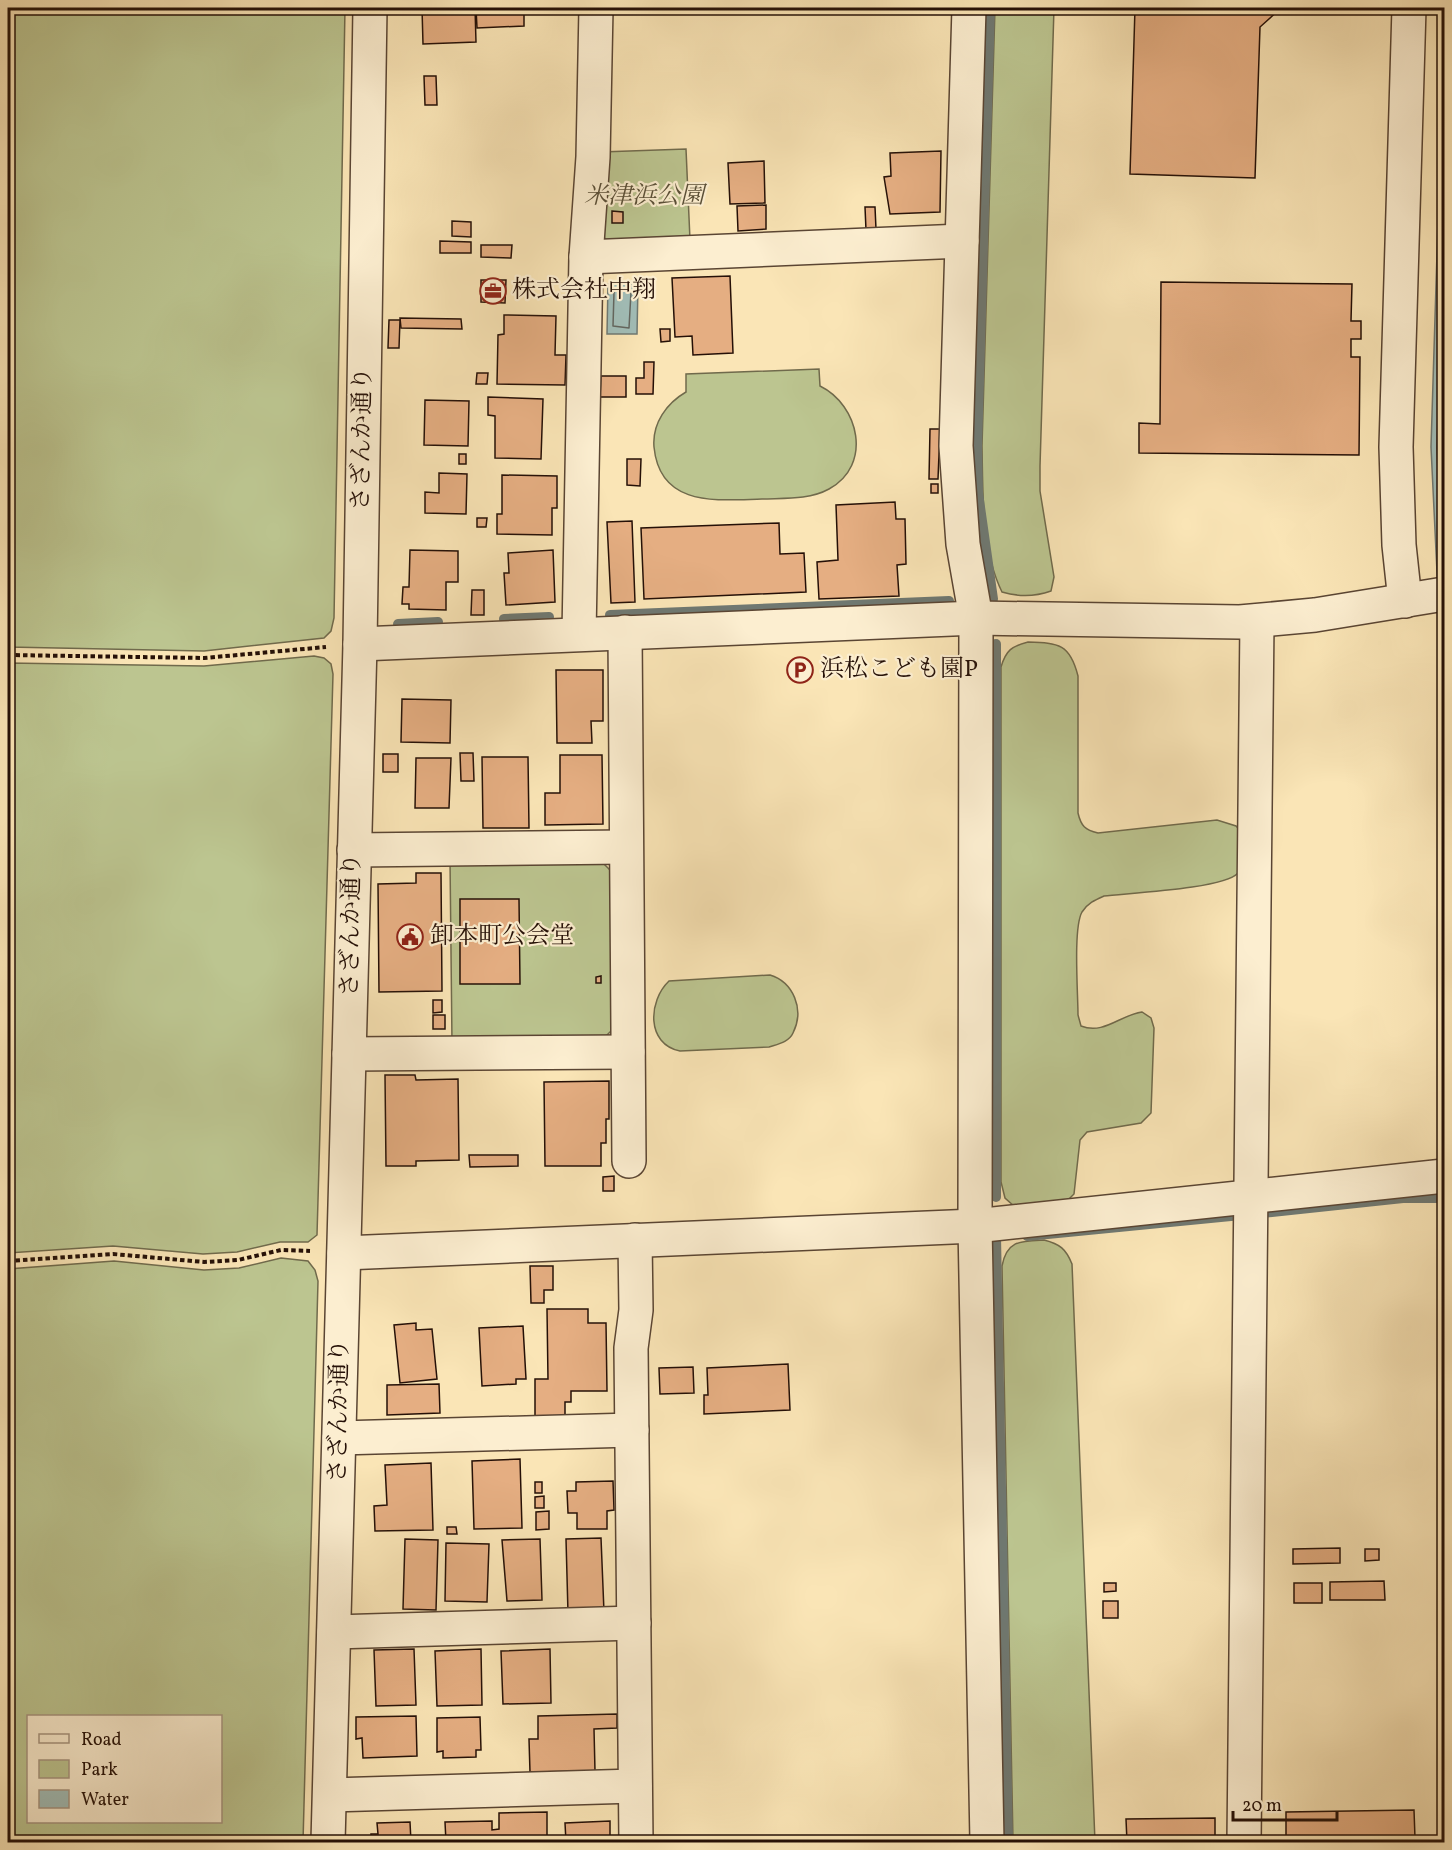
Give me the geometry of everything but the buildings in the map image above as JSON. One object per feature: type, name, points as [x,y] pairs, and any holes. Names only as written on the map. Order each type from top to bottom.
[{"type":"street","name":"さざんか通り","points":[[328,1842],[360,644],[370,8]]},
{"type":"street","points":[[579,633],[586,257],[593,157],[596,8]]},
{"type":"street","points":[[969,8],[956,446],[958,495],[976,618],[975,1226],[987,1842]]},
{"type":"street","points":[[360,644],[976,618],[1257,621],[1424,598],[1398,536],[1396,447],[1409,8]]},
{"type":"street","points":[[586,257],[962,241]]},
{"type":"street","points":[[1244,1842],[1257,621]]},
{"type":"street","points":[[625,632],[629,1161]]},
{"type":"street","points":[[354,850],[626,848]]},
{"type":"street","points":[[349,1054],[628,1052]]},
{"type":"street","points":[[344,1253],[975,1226],[1444,1176]]},
{"type":"street","points":[[636,1240],[636,1310],[631,1348],[636,1842]]},
{"type":"street","points":[[339,1438],[632,1430]]},
{"type":"street","points":[[334,1632],[634,1623]]},
{"type":"street","points":[[330,1795],[635,1786]]},
{"type":"path","points":[[8,655],[204,658],[360,644]]},
{"type":"path","points":[[8,1261],[113,1254],[204,1262],[238,1260],[281,1250],[344,1253]]},
{"type":"green space","points":[[8,8],[345,8],[334,618],[331,631],[324,638],[204,651],[8,647]]},
{"type":"green space","points":[[995,8],[1054,8],[1040,491],[1054,577],[1051,591],[1026,596],[1002,592],[990,558],[984,521],[982,446]]},
{"type":"green space","name":"米津浜公園","points":[[686,149],[690,240],[610,243],[599,233],[601,152]]},
{"type":"green space","points":[[819,369],[820,386],[844,407],[852,421],[856,436],[856,451],[852,465],[843,478],[829,489],[797,498],[727,500],[694,496],[679,491],[667,481],[659,467],[654,447],[655,430],[667,408],[686,392],[686,374]]},
{"type":"green space","points":[[1028,642],[1048,643],[1062,647],[1075,665],[1078,676],[1078,813],[1084,827],[1098,833],[1217,820],[1236,826],[1246,837],[1246,847],[1241,869],[1229,878],[1196,887],[1104,896],[1089,904],[1082,912],[1079,920],[1077,961],[1078,1015],[1081,1026],[1097,1028],[1142,1012],[1151,1018],[1154,1028],[1151,1113],[1141,1123],[1087,1132],[1080,1140],[1074,1194],[1065,1203],[1015,1207],[1005,1198],[1001,1182],[1001,667],[1010,650]]},
{"type":"green space","points":[[314,656],[324,658],[331,664],[333,674],[317,1235],[308,1242],[280,1242],[237,1252],[203,1254],[113,1246],[8,1253],[8,663],[204,666]]},
{"type":"green space","points":[[598,858],[611,871],[613,1029],[600,1042],[452,1043],[450,859]]},
{"type":"green space","points":[[770,975],[791,990],[797,1006],[798,1015],[793,1033],[783,1042],[769,1047],[680,1051],[669,1047],[656,1031],[654,1010],[662,989],[669,981]]},
{"type":"green space","points":[[1044,1240],[1062,1248],[1072,1264],[1095,1842],[1013,1842],[1002,1266],[1004,1257],[1011,1247],[1022,1242]]},
{"type":"green space","points":[[281,1258],[308,1261],[315,1270],[318,1281],[303,1842],[8,1842],[8,1269],[114,1261],[204,1270],[239,1268]]},
{"type":"water","points":[[1444,27],[1444,718],[1431,447]]},
{"type":"water","points":[[608,284],[638,284],[637,334],[607,334]]},
{"type":"waterway","points":[[988,599],[993,599],[978,493],[977,446],[990,8]]},
{"type":"waterway","points":[[610,615],[949,601]]},
{"type":"waterway","points":[[504,619],[549,617]]},
{"type":"waterway","points":[[398,624],[438,622]]},
{"type":"waterway","points":[[996,644],[996,1197]]},
{"type":"waterway","points":[[1262,1213],[1403,1198],[1437,1198]]},
{"type":"waterway","points":[[1027,1236],[1241,1215]]},
{"type":"waterway","points":[[996,1236],[1008,1842]]},
{"type":"place","name":"株式会社中翔","points":[[493,291]]},
{"type":"place","name":"浜松こども園P","points":[[800,670]]},
{"type":"place","name":"卸本町公会堂","points":[[410,937]]}]
